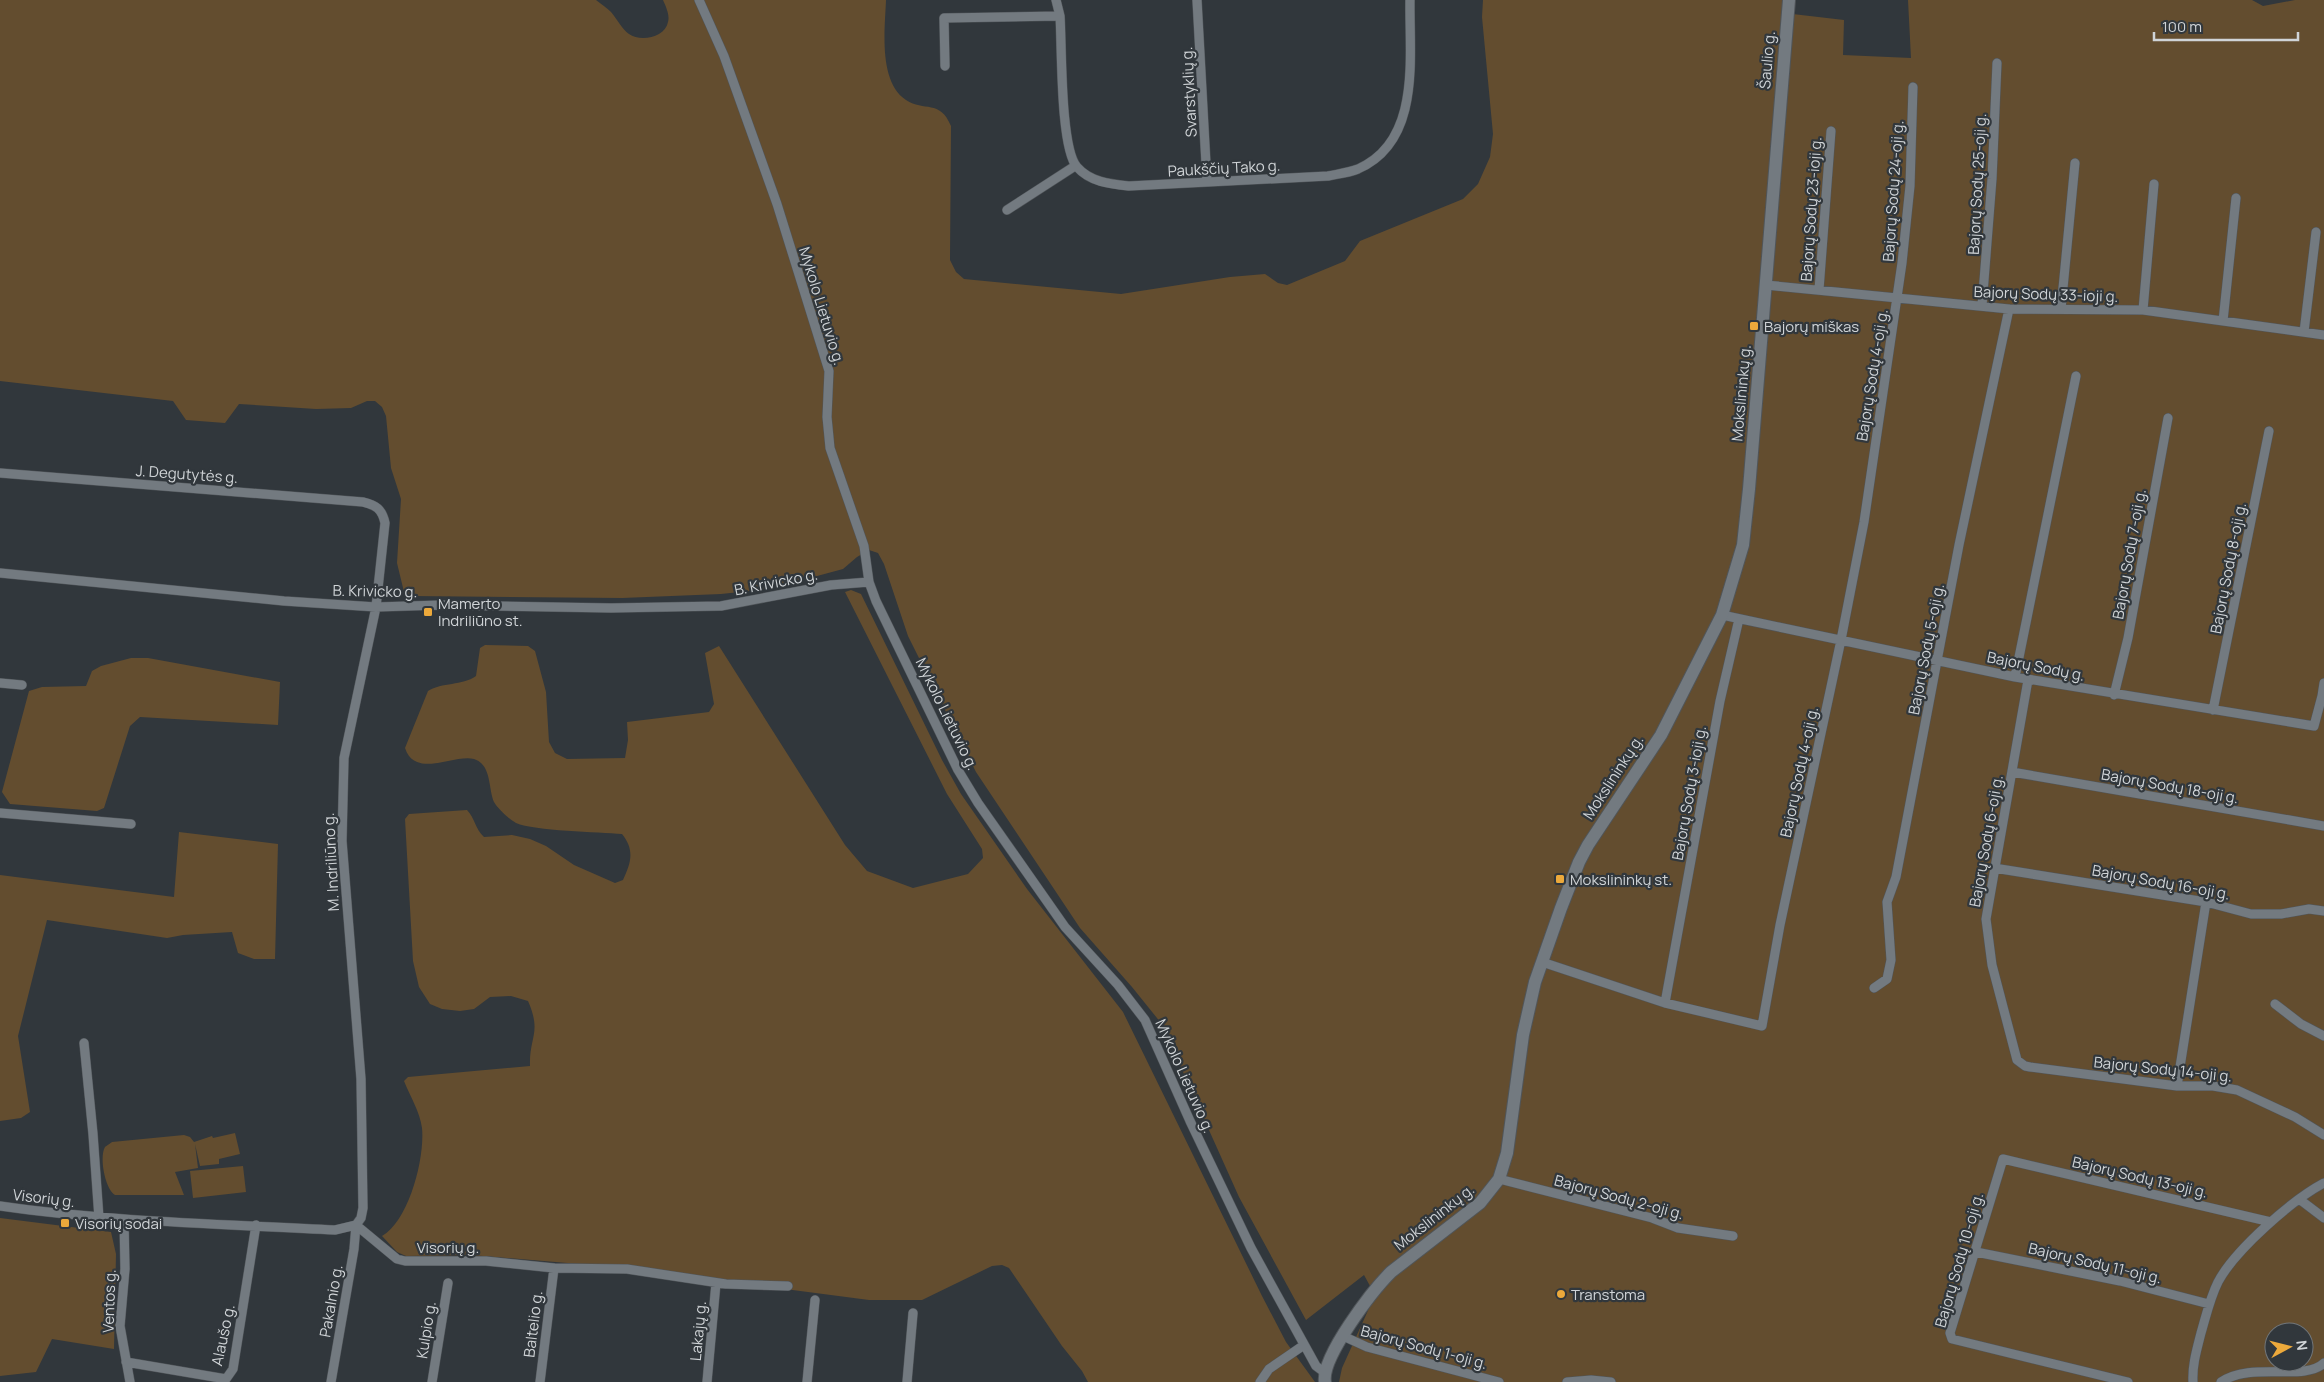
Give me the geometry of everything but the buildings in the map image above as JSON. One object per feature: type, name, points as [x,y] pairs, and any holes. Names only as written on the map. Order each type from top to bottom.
[{"type":"street","name":"Mykolo Lietuvio g.","points":[[699,0],[724,56],[777,204],[830,371],[827,416],[830,448],[864,546],[868,582],[942,739],[978,803],[1064,927],[1118,985],[1145,1020],[1190,1122],[1251,1248],[1316,1366],[1325,1377]]},
{"type":"street","points":[[1007,210],[1076,166],[1066,135],[1060,16],[1056,0]]},
{"type":"street","name":"Svarstyklių g.","points":[[1198,0],[1207,182]]},
{"type":"street","name":"Paukščių Tako g.","points":[[1076,166],[1090,178],[1111,184],[1130,186],[1328,176],[1358,169],[1380,155],[1398,131],[1405,110],[1408,83],[1410,0]]},
{"type":"street","name":"Šaulio g.","points":[[1778,122],[1789,0]]},
{"type":"street","points":[[945,66],[944,18],[1060,16]]},
{"type":"street","name":"Bajorų Sodų 25-oji g.","points":[[1982,306],[1992,179],[1997,63]]},
{"type":"street","name":"Bajorų Sodų 24-oji g.","points":[[1898,298],[1910,186],[1914,86]]},
{"type":"street","name":"Mokslininkų g.","points":[[1325,1377],[1343,1336],[1384,1278],[1480,1203],[1500,1179],[1507,1153],[1523,1035],[1535,982],[1579,862],[1660,735],[1722,615],[1743,545],[1778,122]]},
{"type":"street","name":"Bajorų Sodų 23-ioji g.","points":[[1819,290],[1831,131]]},
{"type":"street","points":[[2061,309],[2076,163]]},
{"type":"street","points":[[2143,310],[2154,184]]},
{"type":"street","points":[[2223,321],[2236,198]]},
{"type":"street","points":[[2304,332],[2316,232]]},
{"type":"street","name":"Bajorų Sodų 33-ioji g.","points":[[1766,285],[2009,309],[2143,310],[2324,335]]},
{"type":"street","name":"Bajorų Sodų 4-oji g.","points":[[1542,962],[1665,1003],[1762,1026],[1782,915],[1841,640],[1864,522],[1898,298]]},
{"type":"street","name":"Bajorų Sodų 5-oji g.","points":[[1874,988],[1887,979],[1891,960],[1887,902],[1896,877],[1959,545],[2009,309]]},
{"type":"street","points":[[2015,677],[2076,376]]},
{"type":"street","name":"Bajorų Sodų 7-oji g.","points":[[2114,695],[2128,638],[2168,418]]},
{"type":"street","name":"Bajorų Sodų 8-oji g.","points":[[2213,710],[2269,430]]},
{"type":"street","name":"J. Degutytės g.","points":[[0,473],[301,496],[372,504]]},
{"type":"street","name":"M. Indriliūno g.","points":[[356,1225],[361,1218],[363,1208],[361,1079],[342,841],[342,807],[348,734],[376,607],[385,523],[383,514],[372,504]]},
{"type":"street","name":"B. Krivicko g.","points":[[0,573],[284,601],[376,607],[441,605],[611,608],[721,606],[831,585],[868,582]]},
{"type":"street","name":"Bajorų Sodų g.","points":[[1722,615],[2028,680],[2314,726],[2323,696]]},
{"type":"street","name":"Bajorų Sodų 3-ioji g.","points":[[1665,1003],[1720,700],[1738,619]]},
{"type":"street","name":"Bajorų Sodų 6-oji g.","points":[[2020,1063],[2016,1056],[1992,965],[1986,918],[2028,680]]},
{"type":"street","points":[[0,683],[22,686]]},
{"type":"street","points":[[2323,696],[2324,683]]},
{"type":"street","name":"Bajorų Sodų 18-oji g.","points":[[2012,772],[2324,826]]},
{"type":"street","points":[[0,813],[131,824]]},
{"type":"street","name":"Bajorų Sodų 16-oji g.","points":[[1994,868],[2206,902],[2251,914],[2281,914],[2309,910],[2324,911]]},
{"type":"street","points":[[2176,1086],[2206,902]]},
{"type":"street","points":[[2275,1004],[2301,1024],[2324,1036]]},
{"type":"street","points":[[84,1043],[98,1218]]},
{"type":"street","name":"Bajorų Sodų 14-oji g.","points":[[2020,1063],[2030,1067],[2176,1086],[2213,1086],[2236,1090],[2296,1117],[2324,1135]]},
{"type":"street","name":"Bajorų Sodų 13-oji g.","points":[[2003,1159],[2271,1222]]},
{"type":"street","name":"Bajorų Sodų 10-oji g.","points":[[2003,1159],[1950,1333],[1952,1339],[2128,1382]]},
{"type":"street","name":"Bajorų Sodų 2-oji g.","points":[[1500,1179],[1652,1218],[1678,1228],[1733,1236]]},
{"type":"street","points":[[2194,1382],[2197,1350],[2209,1304],[2218,1281],[2236,1257],[2271,1222],[2324,1183]]},
{"type":"street","points":[[2300,1200],[2324,1218]]},
{"type":"street","name":"Visorių g.","points":[[0,1206],[124,1220],[335,1230],[356,1225],[397,1259],[405,1261],[486,1261],[554,1268],[627,1270],[716,1282],[788,1286]]},
{"type":"street","name":"Ventos g.","points":[[124,1220],[125,1269],[120,1326],[130,1382]]},
{"type":"street","name":"Alaušo g.","points":[[126,1362],[226,1379],[233,1369],[256,1225]]},
{"type":"street","name":"Pakalnio g.","points":[[331,1382],[354,1249],[356,1225]]},
{"type":"street","name":"Bajorų Sodų 11-oji g.","points":[[1976,1252],[2120,1281],[2209,1304]]},
{"type":"street","name":"Baltelio g.","points":[[540,1382],[554,1268]]},
{"type":"street","name":"Lakajų g.","points":[[707,1382],[716,1282]]},
{"type":"street","name":"Kulpio g.","points":[[432,1382],[448,1283]]},
{"type":"street","points":[[807,1382],[815,1300]]},
{"type":"street","points":[[907,1382],[913,1314]]},
{"type":"street","name":"Bajorų Sodų 1-oji g.","points":[[1343,1336],[1367,1347],[1499,1382]]},
{"type":"street","points":[[1260,1382],[1269,1369],[1304,1345]]},
{"type":"street","points":[[2221,1382],[2239,1374],[2253,1371],[2282,1374],[2312,1371],[2324,1363]]},
{"type":"street","points":[[1567,1382],[1591,1380],[1611,1382]]},
{"type":"shaded area","points":[[0,0],[596,0],[611,12],[629,34],[645,38],[657,35],[666,27],[668,17],[663,0],[886,0],[885,54],[891,80],[897,91],[906,100],[937,109],[947,118],[951,126],[950,260],[956,272],[964,279],[1121,294],[1230,277],[1265,274],[1278,283],[1287,285],[1345,261],[1360,241],[1463,199],[1478,184],[1490,157],[1493,134],[1482,17],[1483,0],[1785,0],[1784,13],[1844,20],[1843,55],[1911,58],[1908,0],[2252,0],[2263,6],[2295,0],[2324,0],[2324,1382],[1339,1382],[1342,1368],[1375,1295],[1364,1275],[1306,1320],[1239,1197],[1161,1023],[1080,928],[976,772],[908,636],[884,564],[878,553],[869,550],[843,569],[769,589],[721,594],[622,598],[411,596],[404,592],[397,563],[401,499],[391,468],[386,416],[382,407],[375,401],[367,401],[351,408],[316,409],[239,404],[225,423],[186,420],[173,401],[0,381]]},
{"type":"shaded area","points":[[851,590],[861,594],[942,760],[961,794],[1027,889],[1123,1012],[1262,1296],[1286,1342],[1315,1382],[1088,1382],[1009,1268],[1002,1265],[992,1266],[922,1300],[869,1300],[615,1267],[471,1255],[406,1256],[397,1252],[382,1236],[392,1228],[407,1203],[418,1171],[421,1155],[421,1122],[404,1081],[408,1077],[530,1066],[535,1028],[528,1001],[511,996],[490,997],[474,1009],[460,1011],[442,1009],[430,1004],[419,987],[413,961],[405,819],[409,814],[467,810],[484,837],[512,835],[530,839],[546,846],[574,865],[615,883],[623,880],[630,862],[629,846],[622,834],[537,828],[516,823],[504,814],[494,802],[487,772],[480,762],[474,759],[466,758],[426,764],[417,762],[410,757],[405,748],[428,691],[476,676],[480,648],[485,645],[528,646],[535,651],[546,692],[549,742],[555,753],[567,759],[625,758],[628,740],[627,722],[709,712],[714,704],[705,653],[719,646],[845,845],[867,871],[913,888],[968,874],[983,858],[982,849],[947,794],[845,592]]},
{"type":"shaded area","points":[[131,658],[148,658],[280,682],[278,725],[140,717],[130,726],[104,808],[97,811],[10,804],[2,792],[29,691],[42,687],[86,686],[92,671],[101,666]]},
{"type":"shaded area","points":[[179,832],[278,844],[275,959],[254,959],[238,953],[232,932],[183,935],[167,938],[47,920],[18,1036],[30,1112],[21,1118],[0,1121],[0,875],[174,897]]},
{"type":"shaded area","points":[[235,1133],[240,1154],[219,1159],[219,1164],[200,1166],[195,1144],[198,1168],[175,1172],[184,1195],[115,1195],[108,1186],[104,1173],[103,1152],[105,1147],[112,1142],[184,1135],[190,1137],[194,1142],[212,1136],[213,1138]]},
{"type":"shaded area","points":[[243,1166],[246,1192],[193,1198],[190,1171]]},
{"type":"shaded area","points":[[0,1218],[111,1232],[116,1254],[114,1349],[52,1339],[36,1372],[0,1376]]},
{"type":"place","name":"Bajorų miškas","points":[[1754,326]]},
{"type":"place","name":"Mamerto Indriliūno st.","points":[[428,612]]},
{"type":"place","name":"Mokslininkų st.","points":[[1560,879]]},
{"type":"place","name":"Visorių sodai","points":[[65,1223]]},
{"type":"place","name":"Transtoma","points":[[1561,1294]]}]
